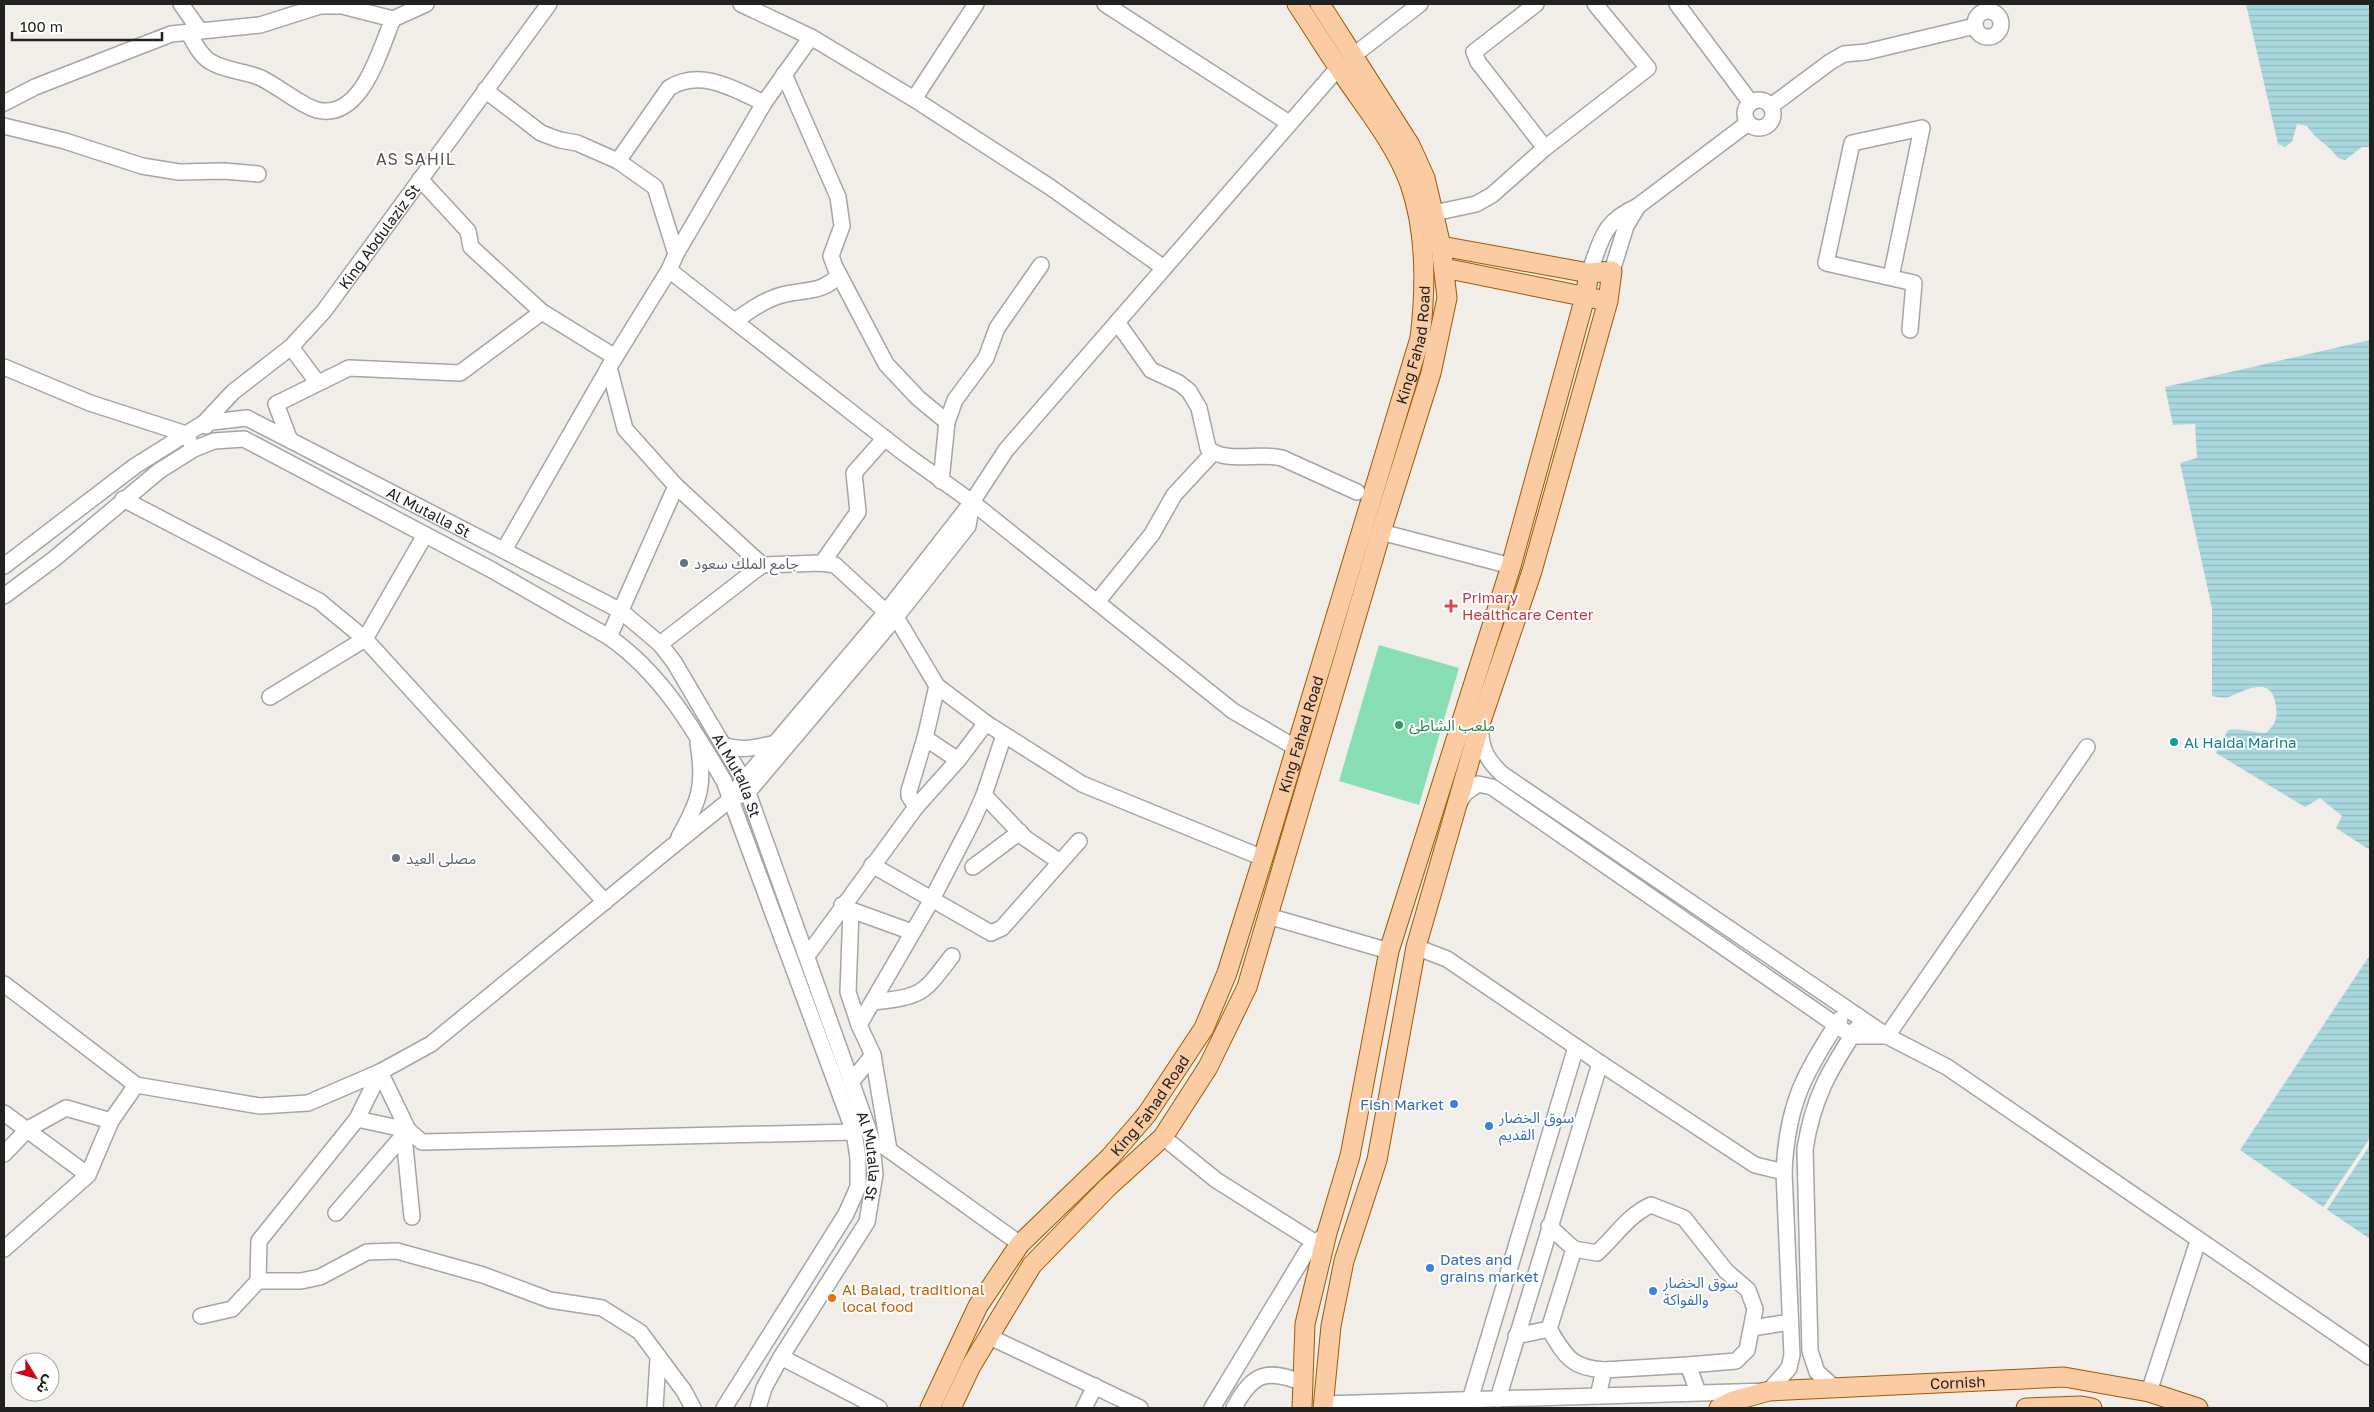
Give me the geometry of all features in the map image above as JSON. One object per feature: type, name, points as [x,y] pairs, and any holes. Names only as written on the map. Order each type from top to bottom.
[{"type":"main road","name":"King Fahad Road","points":[[930,1408],[978,1306],[1020,1244],[1110,1157],[1147,1114],[1204,1028],[1226,973],[1264,858],[1420,338],[1425,295],[1419,227],[1409,184],[1395,152],[1297,4]]},
{"type":"main road","name":"King Fahad Road","points":[[951,1408],[971,1366],[1032,1265],[1108,1187],[1163,1137],[1208,1067],[1247,987],[1381,532],[1431,374],[1447,298],[1441,246],[1425,178],[1410,145],[1320,4]]},
{"type":"main road","points":[[1323,1406],[1331,1326],[1344,1261],[1377,1160],[1416,947],[1481,721],[1532,571],[1608,301],[1612,271],[1588,273],[1441,246]]},
{"type":"main road","points":[[1444,268],[1608,301]]},
{"type":"main road","points":[[1302,1408],[1305,1324],[1321,1238],[1350,1156],[1390,951],[1511,566],[1585,297],[1588,273]]},
{"type":"main road","points":[[1322,668],[1341,672]]},
{"type":"main road","name":"Cornish","points":[[1718,1408],[1732,1402],[1769,1392],[2064,1377],[2149,1392],[2198,1408]]},
{"type":"main road","points":[[2026,1408],[2081,1406],[2092,1408]]},
{"type":"street","points":[[181,4],[202,54],[210,62],[261,78],[316,110],[329,111],[348,104],[364,85],[392,19]]},
{"type":"street","points":[[4,103],[35,87],[171,34],[260,25],[320,6],[342,6],[392,19],[426,4]]},
{"type":"street","name":"King Abdulaziz St","points":[[204,423],[233,392],[291,346],[324,311],[549,4]]},
{"type":"street","points":[[741,4],[811,37],[914,99],[1050,187],[1164,268]]},
{"type":"street","points":[[914,99],[976,4]]},
{"type":"street","points":[[1105,4],[1289,123]]},
{"type":"street","points":[[1354,55],[1420,4]]},
{"type":"street","points":[[1536,4],[1474,52],[1478,62],[1546,148]]},
{"type":"street","points":[[1434,213],[1476,204],[1492,195],[1546,148],[1648,68],[1595,4]]},
{"type":"street","points":[[1677,4],[1751,103]]},
{"type":"street","points":[[1771,106],[1830,62],[1844,54],[1866,52],[1975,26]]},
{"type":"street","points":[[504,550],[612,362],[669,270],[676,254],[764,103],[811,37]]},
{"type":"street","points":[[5,988],[136,1085],[260,1106],[308,1103],[380,1072],[431,1044],[746,786],[891,615],[972,502],[1006,450],[1338,68]]},
{"type":"street","points":[[784,74],[838,197],[842,226],[832,256],[839,275],[886,364],[918,398],[946,422]]},
{"type":"street","points":[[618,161],[669,88],[678,82],[712,80],[764,103]]},
{"type":"street","points":[[485,90],[541,133],[560,140],[577,143],[618,161],[655,187],[676,254]]},
{"type":"street","points":[[1759,100],[1771,106],[1774,115],[1768,126],[1759,129],[1748,123],[1745,114],[1751,103],[1759,100]]},
{"type":"street","points":[[1588,273],[1609,224],[1624,212],[1638,206],[1748,123]]},
{"type":"street","points":[[4,126],[66,141],[142,166],[179,172],[224,171],[258,174]]},
{"type":"street","points":[[1891,277],[1922,128],[1852,143],[1826,263],[1914,283],[1910,330]]},
{"type":"street","points":[[420,179],[468,231],[471,247],[542,312],[612,362],[625,429],[676,486],[762,565]]},
{"type":"street","points":[[1612,271],[1626,226],[1638,206]]},
{"type":"street","points":[[942,481],[946,422],[955,400],[986,358],[997,328],[1041,265]]},
{"type":"street","points":[[669,270],[885,438],[972,502],[1233,711],[1298,748]]},
{"type":"street","points":[[735,321],[757,306],[785,294],[830,285],[839,275]]},
{"type":"street","points":[[289,438],[276,404],[318,382],[349,368],[460,373],[542,312]]},
{"type":"street","points":[[1117,322],[1151,370],[1179,383],[1189,391],[1199,408],[1208,448],[1213,453],[1221,456],[1270,455],[1282,458],[1357,492]]},
{"type":"street","points":[[291,346],[318,382]]},
{"type":"street","points":[[4,367],[90,403],[186,434],[194,448]]},
{"type":"street","name":"Al Mutalla St","points":[[4,566],[135,466],[204,423],[247,418],[621,611],[660,644],[674,662],[746,786],[871,1136],[875,1174],[867,1222],[781,1357],[764,1388],[758,1408]]},
{"type":"street","points":[[4,596],[54,559],[123,499],[159,471],[194,448],[214,441],[204,423]]},
{"type":"street","points":[[822,563],[858,512],[854,473],[885,438]]},
{"type":"street","name":"Al Mutalla St","points":[[214,441],[244,439],[492,570],[609,637],[627,649],[662,684],[696,734],[724,781],[854,1132],[858,1158],[858,1187],[846,1214],[724,1408]]},
{"type":"street","points":[[1098,602],[1152,534],[1174,495],[1213,453]]},
{"type":"street","points":[[609,637],[676,486]]},
{"type":"street","points":[[123,499],[319,602],[365,639],[605,902]]},
{"type":"street","points":[[1381,532],[1511,566]]},
{"type":"street","points":[[270,697],[365,639],[425,536]]},
{"type":"street","points":[[660,644],[762,565],[822,563],[835,566],[891,615],[937,686],[986,723],[1082,784],[1264,858]]},
{"type":"street","points":[[746,786],[776,743],[891,615]]},
{"type":"street","points":[[916,807],[908,791],[925,738],[937,686]]},
{"type":"street","points":[[1481,721],[1481,737],[1487,757],[1502,774],[1862,1020],[1887,1036],[1947,1067],[2198,1241],[2370,1357]]},
{"type":"street","points":[[807,956],[846,908],[872,865],[916,807],[958,760],[986,723]]},
{"type":"street","points":[[674,844],[690,818],[699,796],[703,771],[696,734]]},
{"type":"street","points":[[859,1025],[874,1002],[931,900],[984,795],[1004,735]]},
{"type":"street","points":[[925,738],[958,760]]},
{"type":"street","points":[[723,745],[742,750],[776,743]]},
{"type":"street","points":[[1887,1036],[2087,747]]},
{"type":"street","points":[[1457,806],[1470,788],[1478,784],[1492,787],[1836,1026],[1852,1036],[1887,1036]]},
{"type":"street","points":[[984,795],[1020,832],[1060,862]]},
{"type":"street","points":[[973,867],[1020,832]]},
{"type":"street","points":[[872,865],[991,933],[997,932],[1079,841]]},
{"type":"street","points":[[846,908],[912,932]]},
{"type":"street","points":[[846,908],[848,992],[859,1025],[873,1055],[889,1150]]},
{"type":"street","points":[[1268,916],[1390,951]]},
{"type":"street","points":[[1416,947],[1447,959],[1600,1064],[1755,1165],[1784,1172]]},
{"type":"street","points":[[874,1002],[906,998],[919,994],[930,985],[952,956]]},
{"type":"street","points":[[1323,1406],[1568,1397],[1594,1402],[1698,1392],[1769,1392],[1789,1368],[1792,1355],[1784,1172],[1785,1144],[1790,1116],[1801,1083],[1846,1009]]},
{"type":"street","points":[[1836,1389],[1817,1372],[1810,1351],[1805,1149],[1810,1120],[1819,1091],[1862,1020]]},
{"type":"street","points":[[1470,1400],[1576,1047]]},
{"type":"street","points":[[852,1081],[873,1055]]},
{"type":"street","points":[[1498,1399],[1549,1226],[1600,1064]]},
{"type":"street","points":[[201,1316],[232,1309],[258,1281],[259,1241],[357,1119],[380,1072]]},
{"type":"street","points":[[380,1072],[406,1133],[412,1217]]},
{"type":"street","points":[[4,1249],[88,1175],[111,1121],[136,1085]]},
{"type":"street","points":[[4,1154],[28,1129],[66,1108],[111,1121]]},
{"type":"street","points":[[4,1113],[88,1175]]},
{"type":"street","points":[[357,1119],[406,1133],[422,1142],[854,1132]]},
{"type":"street","points":[[336,1213],[406,1133]]},
{"type":"street","points":[[871,1136],[1020,1244]]},
{"type":"street","points":[[1163,1137],[1216,1180],[1321,1238],[1308,1251],[1212,1408]]},
{"type":"street","points":[[1549,1226],[1574,1249],[1597,1253],[1624,1223],[1638,1211],[1651,1205],[1684,1218],[1726,1271],[1748,1290],[1755,1309],[1747,1350],[1736,1361],[1688,1365],[1604,1370],[1589,1369],[1573,1362],[1562,1352],[1549,1329],[1574,1249]]},
{"type":"street","points":[[2149,1392],[2198,1241]]},
{"type":"street","points":[[258,1281],[301,1281],[320,1277],[367,1252],[396,1252],[483,1275],[550,1300],[602,1308],[640,1332],[658,1359],[684,1391],[693,1408]]},
{"type":"street","points":[[1752,1328],[1790,1322]]},
{"type":"street","points":[[1516,1336],[1549,1329]]},
{"type":"street","points":[[990,1337],[1140,1408]]},
{"type":"street","points":[[781,1357],[879,1408]]},
{"type":"street","points":[[655,1408],[658,1359]]},
{"type":"street","points":[[1688,1365],[1698,1392]]},
{"type":"street","points":[[1594,1402],[1604,1370]]},
{"type":"street","points":[[1234,1408],[1248,1386],[1258,1377],[1271,1374],[1283,1375],[1303,1383]]},
{"type":"street","points":[[1084,1408],[1095,1386]]},
{"type":"green space","name":"ملعب الشاطئ","points":[[1379,645],[1459,668],[1419,805],[1339,781]]},
{"type":"water","points":[[2246,4],[2370,4],[2370,147],[2362,147],[2345,160],[2338,158],[2307,126],[2297,124],[2292,142],[2285,147],[2278,144]]},
{"type":"water","points":[[2370,340],[2370,850],[2336,828],[2342,816],[2320,798],[2305,807],[2216,753],[2228,730],[2266,733],[2275,721],[2277,714],[2276,706],[2274,696],[2270,690],[2264,687],[2252,688],[2222,698],[2212,696],[2212,608],[2180,463],[2197,458],[2195,424],[2173,425],[2165,387]]},
{"type":"water","points":[[2370,955],[2370,1239],[2240,1150]]},
{"type":"pier","points":[[2370,1138],[2370,1145],[2326,1211],[2322,1209]]},
{"type":"place","name":"جامع الملك سعود","points":[[684,563]]},
{"type":"place","name":"Primary Healthcare Center","points":[[1451,606]]},
{"type":"place","name":"ملعب الشاطئ","points":[[1399,725]]},
{"type":"place","name":"Al Haida Marina","points":[[2174,742]]},
{"type":"place","name":"مصلى العيد","points":[[396,858]]},
{"type":"place","name":"Fish Market","points":[[1454,1104]]},
{"type":"place","name":"سوق الخضار القديم","points":[[1489,1126]]},
{"type":"place","name":"Dates and grains market","points":[[1430,1268]]},
{"type":"place","name":"سوق الخضار والفواكة","points":[[1653,1291]]},
{"type":"place","name":"Al Balad, traditional local food","points":[[832,1298]]},
{"type":"district","name":"AS SAHIL","points":[[416,159]]}]
